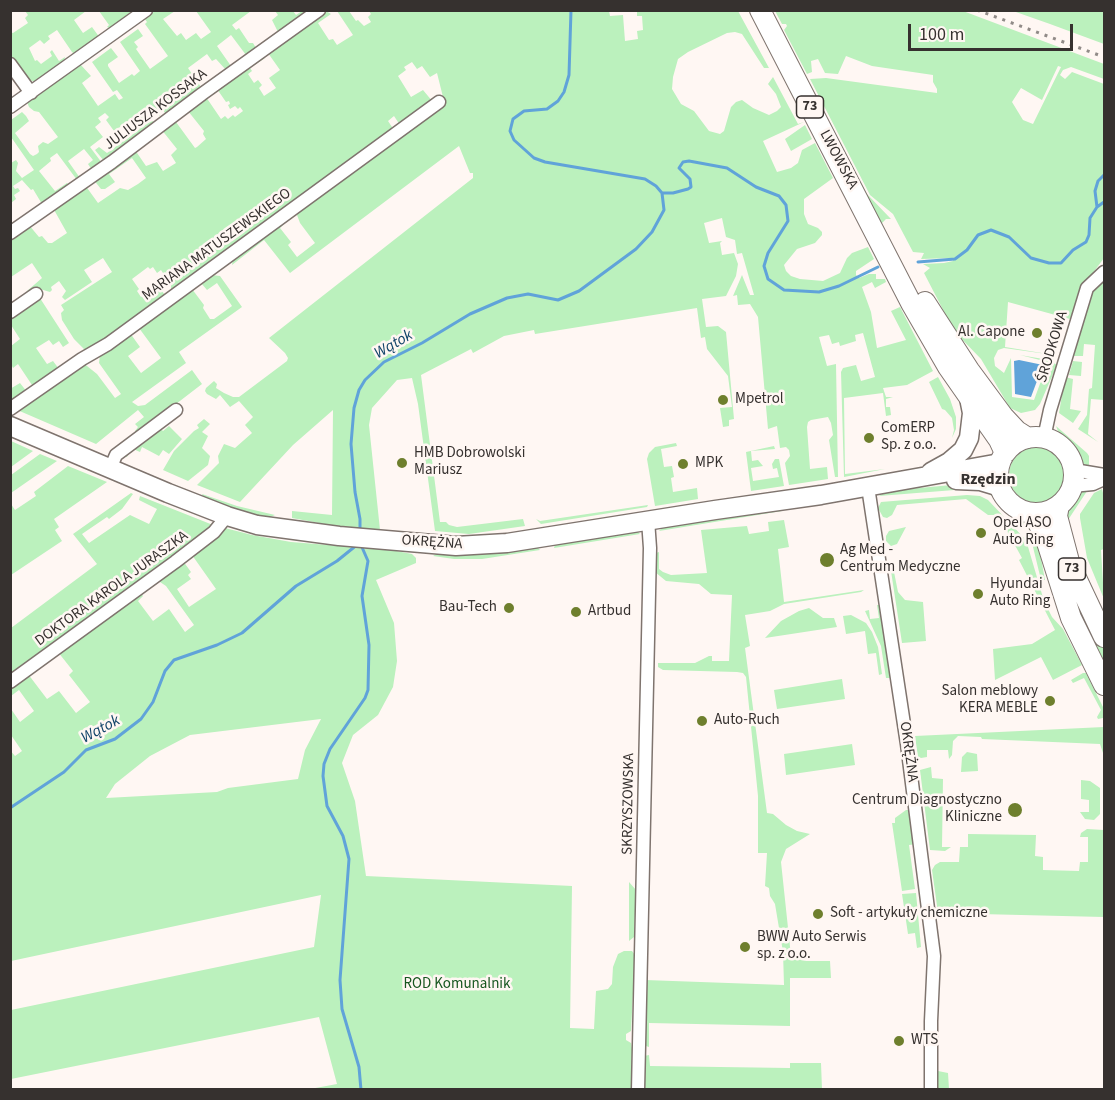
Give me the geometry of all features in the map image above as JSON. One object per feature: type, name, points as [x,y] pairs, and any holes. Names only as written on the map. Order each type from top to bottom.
[{"type":"main road","name":"LWOWSKA","points":[[760,10],[926,330],[948,368],[999,440],[1002,458]]},
{"type":"main road","name":"LWOWSKA","points":[[883,246],[908,270],[929,310],[996,407],[1017,431],[1036,438]]},
{"type":"main road","points":[[1036,438],[1015,444],[1002,458],[998,478],[1000,487],[1012,505],[1032,513],[1042,513],[1065,500],[1073,478]]},
{"type":"main road","name":"73","points":[[1036,438],[1058,444],[1065,451],[1073,478]]},
{"type":"main road","name":"73","points":[[1059,505],[1057,516],[1070,565],[1104,637]]},
{"type":"main road","name":"73","points":[[1032,513],[1044,533],[1071,618],[1104,685]]},
{"type":"street","points":[[10,107],[146,10]]},
{"type":"street","name":"JULIUSZA KOSSAKA","points":[[10,233],[112,162],[319,10]]},
{"type":"street","points":[[10,64],[31,93]]},
{"type":"street","name":"MARIANA MATUSZEWSKIEGO","points":[[10,409],[82,359],[108,344],[440,102]]},
{"type":"street","name":"ŚRODKOWA","points":[[1036,438],[1050,410],[1087,288],[1104,272]]},
{"type":"street","points":[[10,312],[36,294]]},
{"type":"street","points":[[922,478],[949,462],[963,450],[969,438],[972,421],[969,398]]},
{"type":"street","points":[[110,469],[116,455],[176,410]]},
{"type":"street","name":"OKRĘŻNA","points":[[10,426],[227,516],[273,528],[456,546],[485,545],[868,488],[922,478],[1002,458]]},
{"type":"street","points":[[1073,478],[1104,475]]},
{"type":"street","name":"OKRĘŻNA","points":[[922,478],[939,482],[980,481],[1000,487]]},
{"type":"street","points":[[1073,478],[1093,484],[1104,480]]},
{"type":"street","name":"OKRĘŻNA","points":[[868,488],[907,744],[934,956],[931,1089]]},
{"type":"street","name":"DOKTORA KAROLA JURASZKA","points":[[10,682],[176,562],[214,532],[227,516]]},
{"type":"street","name":"SKRZYSZOWSKA","points":[[638,1089],[650,548],[648,520]]},
{"type":"green space","points":[[25,11],[86,11],[74,20],[83,33],[92,27],[100,38],[76,55],[57,30],[48,36],[50,39],[44,44],[40,40],[29,48],[35,61],[41,64],[52,56],[50,52],[52,50],[59,61],[65,57],[64,62],[35,82],[30,80],[11,59],[10,32],[13,33],[28,23],[25,18],[28,15]]},
{"type":"green space","points":[[99,11],[138,11],[112,29],[107,27],[109,25]]},
{"type":"green space","points":[[155,11],[175,11],[163,19],[177,36],[181,33],[186,40],[196,33],[201,39],[211,32],[196,11],[251,11],[232,25],[236,30],[239,28],[249,43],[253,43],[256,48],[246,55],[231,35],[217,46],[231,66],[226,70],[216,59],[212,61],[207,54],[188,68],[201,87],[166,114],[160,107],[156,111],[162,118],[151,107],[142,113],[145,117],[145,124],[153,121],[154,127],[104,161],[95,150],[99,147],[107,153],[140,129],[132,119],[114,131],[106,120],[109,117],[105,113],[98,118],[101,122],[95,127],[103,137],[90,147],[102,163],[92,170],[88,164],[93,160],[84,149],[68,161],[80,178],[77,180],[57,153],[39,171],[55,191],[67,183],[69,185],[42,204],[33,189],[31,190],[22,180],[13,186],[20,191],[14,195],[16,199],[11,203],[11,163],[16,160],[18,163],[16,171],[22,178],[34,170],[11,137],[11,120],[22,112],[26,116],[29,121],[15,133],[33,156],[39,152],[38,146],[43,142],[48,144],[58,137],[39,112],[29,107],[27,102],[80,64],[91,76],[82,83],[98,106],[115,94],[119,100],[123,98],[117,90],[113,92],[92,62],[111,48],[118,57],[108,66],[119,83],[132,74],[134,76],[140,71],[120,42],[138,29],[143,36],[134,42],[138,47],[136,49],[150,69],[168,56],[145,24],[147,22],[144,18]]},
{"type":"green space","points":[[275,11],[293,11],[296,15],[302,11],[304,13],[278,32],[272,20],[278,15]]},
{"type":"green space","points":[[326,11],[331,14],[318,23],[329,40],[333,39],[337,45],[353,35],[337,11],[349,11],[356,21],[358,20],[364,26],[371,22],[368,17],[371,14],[369,11],[609,11],[610,16],[623,15],[625,41],[638,39],[637,31],[643,30],[642,16],[637,16],[637,11],[738,11],[769,68],[764,68],[742,34],[727,33],[678,59],[672,89],[681,104],[694,111],[709,131],[720,134],[724,131],[731,107],[736,102],[742,100],[769,115],[781,107],[776,94],[768,84],[773,77],[798,124],[804,122],[763,141],[777,172],[791,168],[798,163],[802,150],[815,143],[833,178],[804,199],[804,214],[808,224],[818,228],[822,235],[815,243],[797,249],[784,265],[786,271],[791,276],[800,279],[823,281],[840,273],[852,253],[868,247],[874,259],[856,271],[856,275],[859,278],[876,274],[876,279],[885,279],[886,282],[875,288],[872,282],[862,287],[871,312],[877,348],[906,340],[891,311],[900,307],[933,371],[907,385],[883,388],[886,397],[893,397],[886,399],[886,407],[890,407],[891,415],[886,416],[883,393],[844,398],[845,474],[885,469],[844,477],[841,372],[843,368],[856,365],[861,381],[875,377],[863,333],[855,335],[856,341],[840,346],[839,342],[832,344],[829,335],[819,337],[827,366],[836,364],[838,477],[835,477],[829,440],[833,435],[828,417],[811,420],[807,427],[810,469],[827,467],[828,479],[789,485],[785,463],[790,456],[789,450],[786,447],[780,448],[777,426],[768,429],[758,317],[750,304],[738,305],[737,295],[733,296],[742,275],[750,295],[754,295],[742,253],[737,254],[735,240],[726,237],[722,218],[704,223],[709,243],[722,241],[720,243],[722,255],[734,253],[738,264],[736,276],[726,296],[702,299],[706,327],[718,326],[726,332],[734,419],[729,420],[729,426],[723,427],[720,408],[732,407],[728,376],[707,349],[705,337],[701,338],[697,308],[535,334],[534,330],[504,336],[473,353],[471,349],[421,375],[440,522],[457,527],[523,519],[525,526],[469,534],[435,531],[418,404],[412,378],[397,380],[372,408],[369,425],[380,530],[330,525],[292,518],[292,511],[332,515],[333,410],[293,445],[240,502],[197,485],[219,463],[218,456],[224,444],[235,448],[252,433],[245,425],[253,417],[239,401],[230,407],[220,395],[216,399],[207,394],[206,388],[214,381],[217,384],[216,388],[233,397],[239,397],[287,361],[285,353],[269,338],[473,178],[473,173],[470,173],[459,146],[290,273],[264,240],[232,265],[233,259],[282,223],[280,228],[291,242],[288,245],[297,257],[315,243],[300,223],[297,215],[304,205],[441,105],[445,105],[437,73],[430,77],[422,66],[417,69],[412,62],[404,67],[406,70],[398,76],[411,97],[423,90],[433,102],[400,125],[394,116],[388,121],[394,130],[171,292],[171,285],[161,270],[157,273],[153,267],[150,269],[148,267],[132,279],[141,297],[159,288],[167,297],[89,350],[84,349],[74,339],[62,320],[61,313],[64,310],[61,305],[112,272],[103,258],[84,270],[92,282],[65,300],[62,297],[66,291],[59,281],[51,287],[50,292],[40,289],[26,296],[27,291],[42,278],[32,263],[11,277],[10,238],[29,225],[39,237],[42,236],[48,243],[52,243],[67,233],[53,208],[85,185],[98,203],[120,188],[128,190],[138,184],[146,178],[132,158],[109,174],[115,182],[105,189],[101,189],[93,179],[135,150],[146,166],[157,162],[163,171],[176,163],[171,155],[177,149],[161,129],[176,122],[195,148],[197,147],[206,139],[204,131],[188,111],[206,97],[221,119],[225,116],[228,119],[233,115],[235,117],[243,111],[240,107],[238,109],[235,106],[230,109],[229,101],[226,102],[217,89],[263,56],[265,58],[250,68],[252,71],[248,74],[254,83],[258,80],[262,85],[259,88],[264,96],[276,88],[269,78],[280,70],[268,53]]},
{"type":"green space","points":[[775,11],[963,11],[1104,64],[1104,79],[1071,67],[1063,70],[1060,75],[1065,79],[1072,72],[1104,84],[1104,258],[1083,286],[1070,319],[1008,302],[1005,347],[1054,355],[1004,348],[998,350],[994,358],[995,366],[1004,373],[1011,358],[1012,397],[1034,400],[1048,362],[1020,355],[1049,360],[1057,365],[1040,404],[1035,410],[1021,413],[1010,408],[981,359],[954,331],[924,273],[930,268],[923,264],[944,263],[953,261],[953,258],[921,259],[924,253],[913,252],[893,214],[870,195],[810,79],[826,78],[937,93],[933,75],[872,66],[846,56],[838,74],[825,73],[818,59],[811,61],[812,72],[807,74],[784,30],[786,24],[782,24]],"holes":[[[1058,66],[1061,67],[1033,124],[1023,120],[1012,102],[1021,88],[1042,100]]]},
{"type":"green space","points":[[1013,11],[1104,11],[1104,44],[1050,24]]},
{"type":"green space","points":[[808,81],[866,193],[891,219],[886,219],[881,224],[806,83]]},
{"type":"green space","points":[[805,125],[812,139],[791,151],[785,139]]},
{"type":"green space","points":[[212,275],[220,276],[242,307],[179,352],[186,363],[132,402],[138,406],[145,405],[192,370],[202,384],[137,434],[135,431],[138,427],[135,424],[144,417],[138,410],[96,444],[15,409],[82,362],[97,374],[115,398],[121,394],[99,363],[100,355],[130,333],[140,347],[128,356],[141,373],[161,358],[139,328],[192,289],[204,305],[203,308],[210,319],[214,319],[232,306],[217,283],[207,290],[201,283]]},
{"type":"green space","points":[[1104,277],[1104,400],[1091,399],[1088,434],[1098,442],[1078,429],[1087,415],[1089,389],[1092,388],[1095,345],[1084,344],[1083,356],[1074,356],[1072,352],[1090,290]]},
{"type":"green space","points":[[38,295],[69,343],[63,347],[59,341],[53,345],[49,340],[36,348],[47,364],[53,361],[59,369],[32,388],[18,364],[13,368],[11,364],[11,346],[20,339],[11,325],[10,315]]},
{"type":"green space","points":[[1073,361],[1082,362],[1081,376],[1069,375]]},
{"type":"green space","points":[[938,377],[950,399],[956,417],[956,429],[952,438],[954,430],[952,418],[942,409],[929,382]]},
{"type":"green space","points":[[1065,377],[1073,379],[1070,409],[1081,411],[1073,423],[1059,413]]},
{"type":"green space","points":[[20,383],[27,392],[11,403],[10,389]]},
{"type":"green space","points":[[204,419],[210,424],[202,432],[208,436],[202,448],[210,456],[208,465],[188,481],[163,470],[174,451],[199,428],[197,425]]},
{"type":"green space","points":[[169,426],[182,439],[169,454],[163,450],[159,456],[142,447],[140,452],[131,448],[127,457],[121,455],[158,427],[163,431]]},
{"type":"green space","points":[[1056,426],[1087,453],[1089,467],[1080,461],[1059,434]]},
{"type":"green space","points":[[11,441],[33,451],[11,467]]},
{"type":"green space","points":[[676,443],[677,446],[661,449],[664,467],[672,466],[673,492],[697,488],[698,499],[655,506],[647,459],[649,453],[655,447]]},
{"type":"green space","points":[[774,446],[775,449],[751,451],[752,461],[758,460],[763,466],[751,468],[753,481],[779,477],[777,468],[773,469],[772,464],[775,459],[779,459],[784,486],[751,491],[746,452]]},
{"type":"green space","points":[[1037,447],[1048,449],[1057,455],[1063,464],[1065,475],[1063,486],[1057,495],[1048,501],[1037,503],[1026,501],[1017,495],[1011,486],[1009,475],[1011,464],[1017,455],[1026,449]]},
{"type":"green space","points":[[40,454],[57,461],[11,493],[11,475]]},
{"type":"green space","points":[[68,466],[107,482],[54,519],[59,527],[55,530],[62,541],[11,575],[11,504],[15,510],[36,496],[34,492]]},
{"type":"green space","points":[[973,483],[967,489],[879,496],[898,490]]},
{"type":"green space","points":[[1089,488],[1066,521],[1067,510],[1081,491]]},
{"type":"green space","points":[[1102,489],[1104,549],[1101,550],[1104,599],[1087,558],[1080,518],[1080,514],[1094,493]]},
{"type":"green space","points":[[994,491],[1009,511],[1029,523],[1033,532],[1015,520],[987,492]]},
{"type":"green space","points":[[131,493],[133,494],[122,509],[82,534],[89,543],[130,515],[149,524],[157,509],[139,500],[140,496],[213,525],[211,530],[11,678],[11,628],[97,564],[73,534]]},
{"type":"green space","points":[[202,494],[237,506],[275,515],[268,518],[231,509],[204,499]]},
{"type":"green space","points":[[980,496],[988,500],[1026,540],[1044,601],[1052,617],[1063,629],[1082,665],[1053,680],[1041,657],[995,680],[993,649],[1032,644],[1055,630],[1019,560],[1022,558],[1001,520],[994,515],[988,515],[966,499],[897,505],[892,515],[887,518],[883,517],[878,508],[881,502]]},
{"type":"green space","points":[[648,505],[541,524],[536,519],[540,521]]},
{"type":"green space","points":[[780,506],[782,511],[659,531],[663,527]]},
{"type":"green space","points":[[784,520],[789,547],[778,549],[784,602],[864,590],[784,604],[770,611],[745,615],[750,646],[745,648],[767,813],[773,814],[797,831],[810,834],[786,849],[781,862],[791,956],[806,961],[830,961],[831,978],[790,978],[790,1026],[649,1023],[649,1047],[643,1045],[645,980],[784,985],[783,952],[775,904],[770,896],[769,888],[765,886],[767,853],[758,853],[758,796],[746,677],[743,673],[737,672],[663,670],[658,667],[658,663],[695,663],[709,656],[712,656],[712,661],[729,661],[732,595],[711,594],[699,584],[666,581],[655,572],[656,553],[659,552],[659,569],[663,572],[671,575],[707,573],[701,530],[747,526],[749,534],[769,531],[768,522]]},
{"type":"green space","points":[[906,527],[897,544],[891,546],[886,541],[889,531]]},
{"type":"green space","name":"ROD Komunalnik","points":[[225,528],[291,542],[391,550],[412,554],[416,558],[416,563],[376,580],[394,623],[397,661],[393,687],[378,715],[353,735],[342,763],[355,801],[366,876],[572,886],[570,1028],[594,1029],[596,991],[608,989],[612,984],[613,967],[618,954],[632,951],[635,955],[631,1031],[626,1034],[626,1040],[631,1043],[632,1049],[631,1089],[310,1089],[337,1084],[319,1017],[11,1079],[11,1010],[314,947],[321,895],[11,961],[10,750],[15,756],[22,751],[11,735],[11,709],[20,722],[34,711],[19,690],[11,696],[11,687],[28,674],[47,699],[59,691],[76,713],[90,702],[69,675],[73,671],[58,652],[140,592],[143,596],[138,601],[153,621],[169,609],[185,632],[194,625],[166,586],[157,580],[183,561],[191,572],[188,575],[191,579],[177,589],[189,607],[216,589],[192,555]],"holes":[[[321,719],[305,750],[298,779],[228,788],[217,792],[106,798],[115,784],[150,756],[190,735]]]},
{"type":"green space","points":[[637,531],[640,534],[554,548],[555,544]]},
{"type":"green space","points":[[1056,536],[1083,610],[1104,650],[1104,672],[1086,637]]},
{"type":"green space","points":[[1038,542],[1045,580],[1041,580],[1033,547]]},
{"type":"green space","points":[[536,546],[540,550],[482,559],[433,556],[438,553],[474,555]]},
{"type":"green space","points":[[891,571],[894,572],[898,592],[905,600],[923,602],[926,641],[902,643]]},
{"type":"green space","points":[[877,605],[879,605],[890,678],[886,678],[881,646],[865,611],[869,610],[870,619],[879,618]]},
{"type":"green space","points":[[809,608],[823,618],[834,618],[837,627],[765,638],[781,621]]},
{"type":"green space","points":[[851,615],[866,623],[872,632],[878,647],[882,674],[879,675],[876,653],[868,654],[865,631],[846,634],[843,616]]},
{"type":"green space","points":[[1086,673],[1104,709],[1103,718],[1098,719],[1097,717],[1101,710],[1084,678],[1073,683],[1071,680]]},
{"type":"green space","points":[[842,679],[845,699],[777,709],[774,690]]},
{"type":"green space","points":[[1104,727],[1104,756],[1100,744],[958,736],[953,741],[952,755],[949,759],[948,750],[927,750],[927,757],[921,758],[918,757],[915,736]]},
{"type":"green space","points":[[852,744],[855,765],[786,775],[784,754]]},
{"type":"green space","points":[[967,752],[977,754],[978,771],[961,772],[962,757]]},
{"type":"green space","points":[[931,767],[932,778],[943,779],[942,847],[951,847],[945,851],[930,850],[920,770]]},
{"type":"green space","points":[[1081,780],[1090,781],[1100,788],[1100,814],[1094,820],[1085,819],[1080,812],[1089,812],[1089,800],[1081,799]]},
{"type":"green space","points":[[906,810],[911,813],[917,844],[909,845],[915,889],[902,891],[892,823],[895,823],[895,818]]},
{"type":"green space","points":[[1087,829],[1104,830],[1104,917],[938,913],[932,870],[940,862],[959,862],[960,847],[968,847],[968,834],[1036,835],[1035,856],[1043,857],[1043,870],[1079,871],[1080,862],[1088,862],[1088,837],[1080,837],[1081,833]]},
{"type":"green space","points":[[629,882],[636,890],[634,937],[629,941]]},
{"type":"green space","points":[[916,893],[921,947],[917,948],[915,933],[908,934],[902,894]]},
{"type":"green space","points":[[649,1055],[650,1066],[790,1068],[790,1063],[821,1063],[822,1089],[644,1090],[644,1056]]},
{"type":"green space","points":[[938,1071],[948,1073],[949,1089],[937,1089]]},
{"type":"water","points":[[1014,361],[1043,365],[1031,397],[1015,394]]},
{"type":"waterway","name":"Wątok","points":[[360,532],[351,444],[354,408],[359,390],[365,380],[384,362],[422,343],[470,314],[507,298],[528,294],[558,300],[579,291],[636,249],[652,232],[664,210],[662,193],[645,179],[545,162],[534,158],[514,140],[510,131],[513,119],[524,111],[547,109],[558,101],[564,92],[569,75],[571,10]]},
{"type":"waterway","points":[[662,193],[673,193],[691,187],[690,179],[679,168],[683,162],[689,161],[727,168],[756,187],[779,196],[786,205],[788,221],[768,253],[764,266],[768,279],[784,290],[819,292],[839,286],[878,267]]},
{"type":"waterway","points":[[1097,207],[1095,191],[1098,181],[1104,175]]},
{"type":"waterway","points":[[918,262],[955,259],[967,250],[978,235],[991,230],[1009,237],[1031,258],[1049,263],[1061,263],[1073,250],[1086,242],[1089,235],[1090,218],[1097,207],[1104,202]]},
{"type":"waterway","name":"Wątok","points":[[10,808],[64,772],[86,750],[115,739],[141,719],[153,702],[165,671],[174,660],[217,645],[242,633],[296,586],[337,561],[358,544]]},
{"type":"waterway","points":[[361,545],[368,561],[362,596],[369,645],[368,690],[365,698],[330,749],[324,764],[323,776],[327,806],[343,836],[349,859],[340,980],[342,1009],[359,1067],[361,1090]]},
{"type":"railway","points":[[977,10],[1104,57]]},
{"type":"place","name":"Al. Capone","points":[[1037,333]]},
{"type":"place","name":"Mpetrol","points":[[723,400]]},
{"type":"place","name":"ComERP Sp. z o.o.","points":[[869,438]]},
{"type":"place","name":"HMB Dobrowolski Mariusz","points":[[402,463]]},
{"type":"place","name":"MPK","points":[[683,464]]},
{"type":"place","name":"Opel ASO Auto Ring","points":[[981,533]]},
{"type":"place","name":"Ag Med - Centrum Medyczne","points":[[827,560]]},
{"type":"place","name":"Hyundai Auto Ring","points":[[978,594]]},
{"type":"place","name":"Bau-Tech","points":[[509,608]]},
{"type":"place","name":"Artbud","points":[[576,612]]},
{"type":"place","name":"Salon meblowy KERA MEBLE","points":[[1050,701]]},
{"type":"place","name":"Auto-Ruch","points":[[702,721]]},
{"type":"place","name":"Centrum Diagnostyczno Kliniczne","points":[[1015,810]]},
{"type":"place","name":"Soft - artykuły chemiczne","points":[[818,914]]},
{"type":"place","name":"BWW Auto Serwis sp. z o.o.","points":[[745,947]]},
{"type":"place","name":"WTS","points":[[899,1041]]},
{"type":"district","name":"Rzędzin","points":[[988,480]]}]
